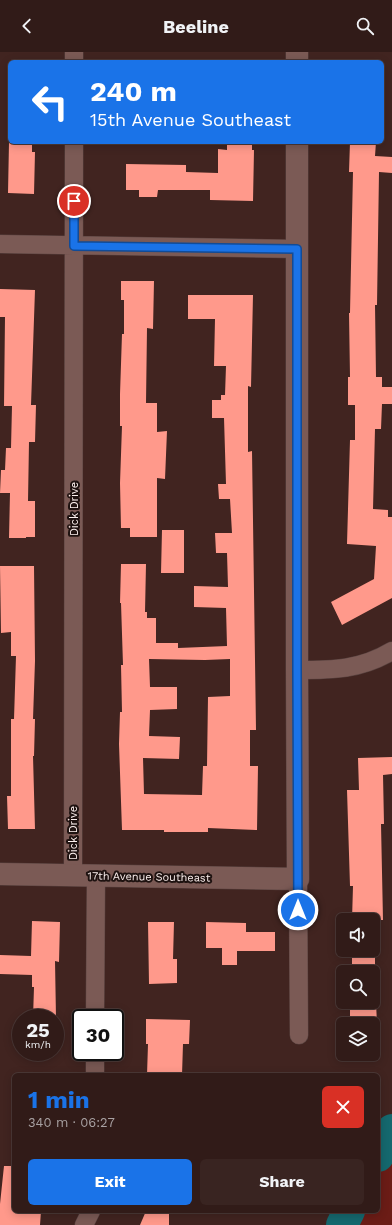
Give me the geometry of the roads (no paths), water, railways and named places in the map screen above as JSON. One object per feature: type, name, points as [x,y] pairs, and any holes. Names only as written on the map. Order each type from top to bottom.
[{"type":"street","name":"Dick Drive","points":[[73,876],[74,144]]},
{"type":"street","points":[[297,144],[299,1035]]},
{"type":"street","points":[[0,244],[297,249]]},
{"type":"street","points":[[297,670],[348,668],[369,662],[392,650]]},
{"type":"street","name":"17th Avenue Southeast","points":[[0,874],[298,879]]},
{"type":"street","points":[[95,1009],[96,876]]},
{"type":"street","points":[[95,1061],[95,1073]]},
{"type":"street","points":[[84,1225],[90,1213]]},
{"type":"waterway","points":[[380,1152],[392,1130]]},
{"type":"waterway","points":[[342,1225],[348,1213]]}]
